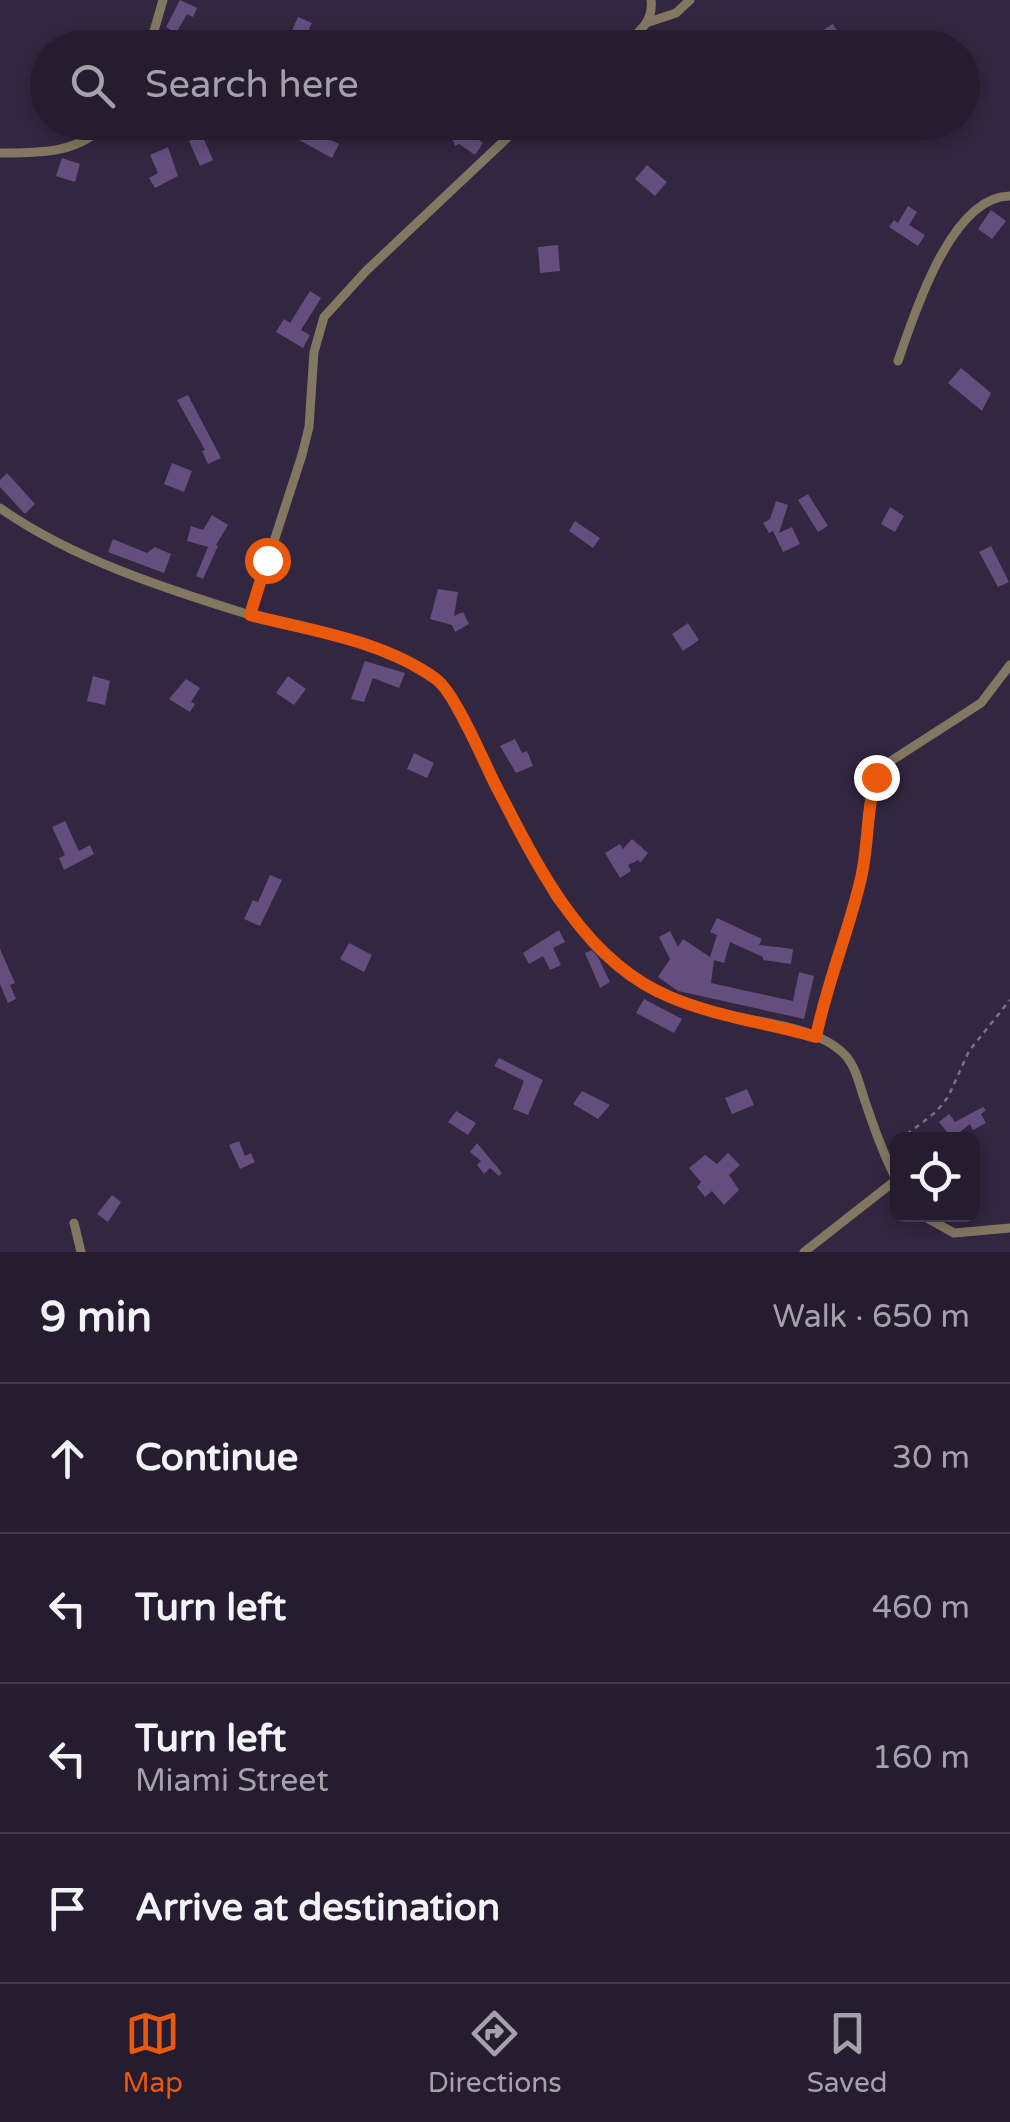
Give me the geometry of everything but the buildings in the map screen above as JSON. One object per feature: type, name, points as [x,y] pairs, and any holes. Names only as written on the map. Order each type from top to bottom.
[{"type":"street","points":[[154,30],[163,0]]},
{"type":"street","points":[[640,30],[652,16],[652,0]]},
{"type":"street","points":[[649,22],[676,13],[690,0]]},
{"type":"street","points":[[0,153],[74,146],[88,140]]},
{"type":"street","points":[[250,615],[309,427],[312,366],[324,318],[366,271],[505,140]]},
{"type":"street","points":[[898,361],[926,286],[947,245],[981,204],[998,196],[1010,196]]},
{"type":"street","points":[[0,508],[26,526],[92,556],[250,615],[366,644],[440,683],[556,896],[579,926],[629,972],[665,996],[833,1045],[849,1059],[890,1164]]},
{"type":"street","points":[[816,1037],[857,894],[865,858],[866,816],[880,768],[982,703],[1010,665]]},
{"type":"street","points":[[804,1252],[890,1187]]},
{"type":"street","points":[[74,1222],[81,1252]]},
{"type":"street","points":[[934,1222],[954,1233],[1010,1228]]},
{"type":"path","points":[[910,1132],[936,1112],[948,1097],[969,1051],[1010,1000]]},
{"type":"route","points":[[267,560],[250,615],[366,644],[440,683],[568,913],[629,972],[665,996],[705,1010],[816,1037],[857,894],[865,858],[866,816],[876,777]]}]
